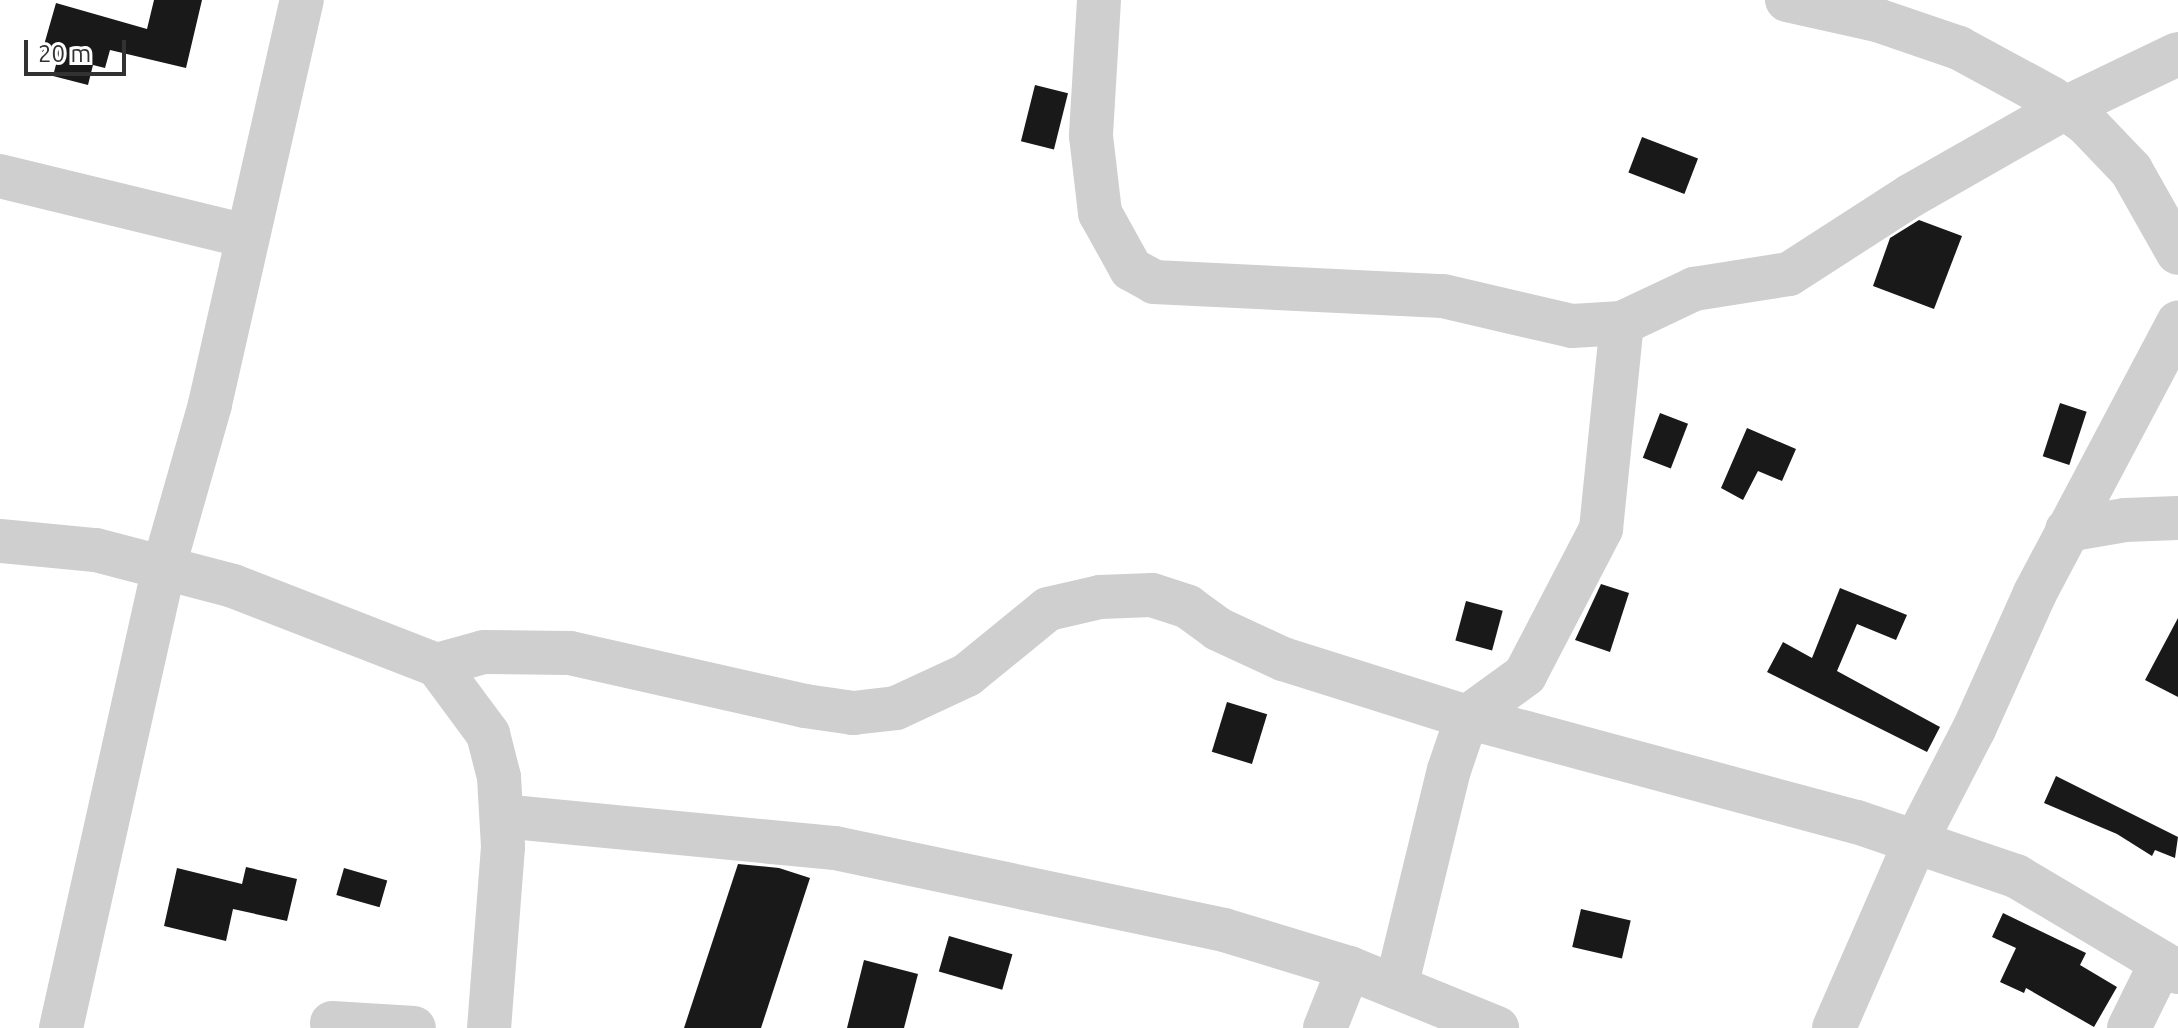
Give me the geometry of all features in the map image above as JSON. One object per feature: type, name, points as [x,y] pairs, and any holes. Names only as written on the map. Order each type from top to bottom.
[{"type":"street","points":[[61,1028],[164,566],[210,404],[302,0]]},
{"type":"street","points":[[1099,0],[1091,136],[1100,213],[1131,269],[1154,282],[1443,296],[1484,303],[1531,320],[1572,326],[1622,323],[1694,289],[1789,274],[1910,196],[2063,109],[2178,54]]},
{"type":"street","points":[[1787,0],[1877,20],[1959,48],[2087,124],[2131,170],[2178,253]]},
{"type":"street","points":[[0,176],[247,236]]},
{"type":"street","points":[[1396,987],[1449,770],[1467,717],[1525,675],[1601,529],[1622,323]]},
{"type":"street","points":[[1834,1028],[1914,845],[2067,530],[2178,323]]},
{"type":"street","points":[[2067,530],[2125,520],[2178,518]]},
{"type":"street","points":[[4,545],[96,550],[164,566],[233,586],[437,665],[488,734],[499,777],[502,816],[489,1028]]},
{"type":"street","points":[[437,665],[484,652],[570,653],[805,706],[853,713],[881,710],[919,700],[967,675],[1048,609],[1100,597],[1152,595],[1188,607],[1218,629],[1283,659],[1467,717],[1771,796],[2016,876],[2169,967],[2129,1028]]},
{"type":"street","points":[[502,816],[835,848],[1224,930],[1349,968],[1497,1028]]},
{"type":"street","points":[[1325,1028],[1349,968]]},
{"type":"street","points":[[332,1023],[414,1028]]},
{"type":"building","points":[[154,0],[202,0],[186,68],[110,50],[105,68],[93,65],[88,85],[53,76],[58,57],[42,52],[56,3],[147,29]]},
{"type":"building","points":[[1035,85],[1068,93],[1054,150],[1021,141]]},
{"type":"building","points":[[1642,137],[1698,159],[1684,194],[1628,172]]},
{"type":"building","points":[[1919,220],[1962,236],[1934,309],[1873,286],[1890,238]]},
{"type":"building","points":[[2060,403],[2087,412],[2069,465],[2043,456]]},
{"type":"building","points":[[1660,413],[1688,424],[1671,469],[1643,458]]},
{"type":"building","points":[[1747,428],[1796,449],[1782,481],[1758,471],[1743,500],[1721,488]]},
{"type":"building","points":[[1601,584],[1629,593],[1610,652],[1575,640]]},
{"type":"building","points":[[1840,588],[1907,615],[1896,640],[1857,624],[1837,671],[1940,727],[1927,752],[1767,672],[1783,642],[1812,658]]},
{"type":"building","points":[[1466,601],[1503,611],[1492,650],[1455,641]]},
{"type":"building","points":[[2178,618],[2178,697],[2145,680]]},
{"type":"building","points":[[1227,702],[1267,714],[1252,764],[1212,752]]},
{"type":"building","points":[[2056,776],[2178,837],[2175,858],[2155,850],[2152,856],[2117,834],[2044,803]]},
{"type":"building","points":[[738,864],[779,868],[810,878],[761,1028],[684,1028]]},
{"type":"building","points":[[246,867],[297,879],[287,921],[233,909],[226,941],[164,926],[177,868],[242,884]]},
{"type":"building","points":[[344,868],[387,880],[380,907],[336,895]]},
{"type":"building","points":[[1581,909],[1631,920],[1622,958],[1572,947]]},
{"type":"building","points":[[2003,913],[2086,953],[2080,965],[2117,987],[2094,1027],[2026,988],[2024,993],[2000,982],[2016,948],[1992,937]]},
{"type":"building","points":[[949,936],[1012,954],[1002,990],[939,972]]},
{"type":"building","points":[[864,960],[918,974],[904,1028],[847,1028]]}]
